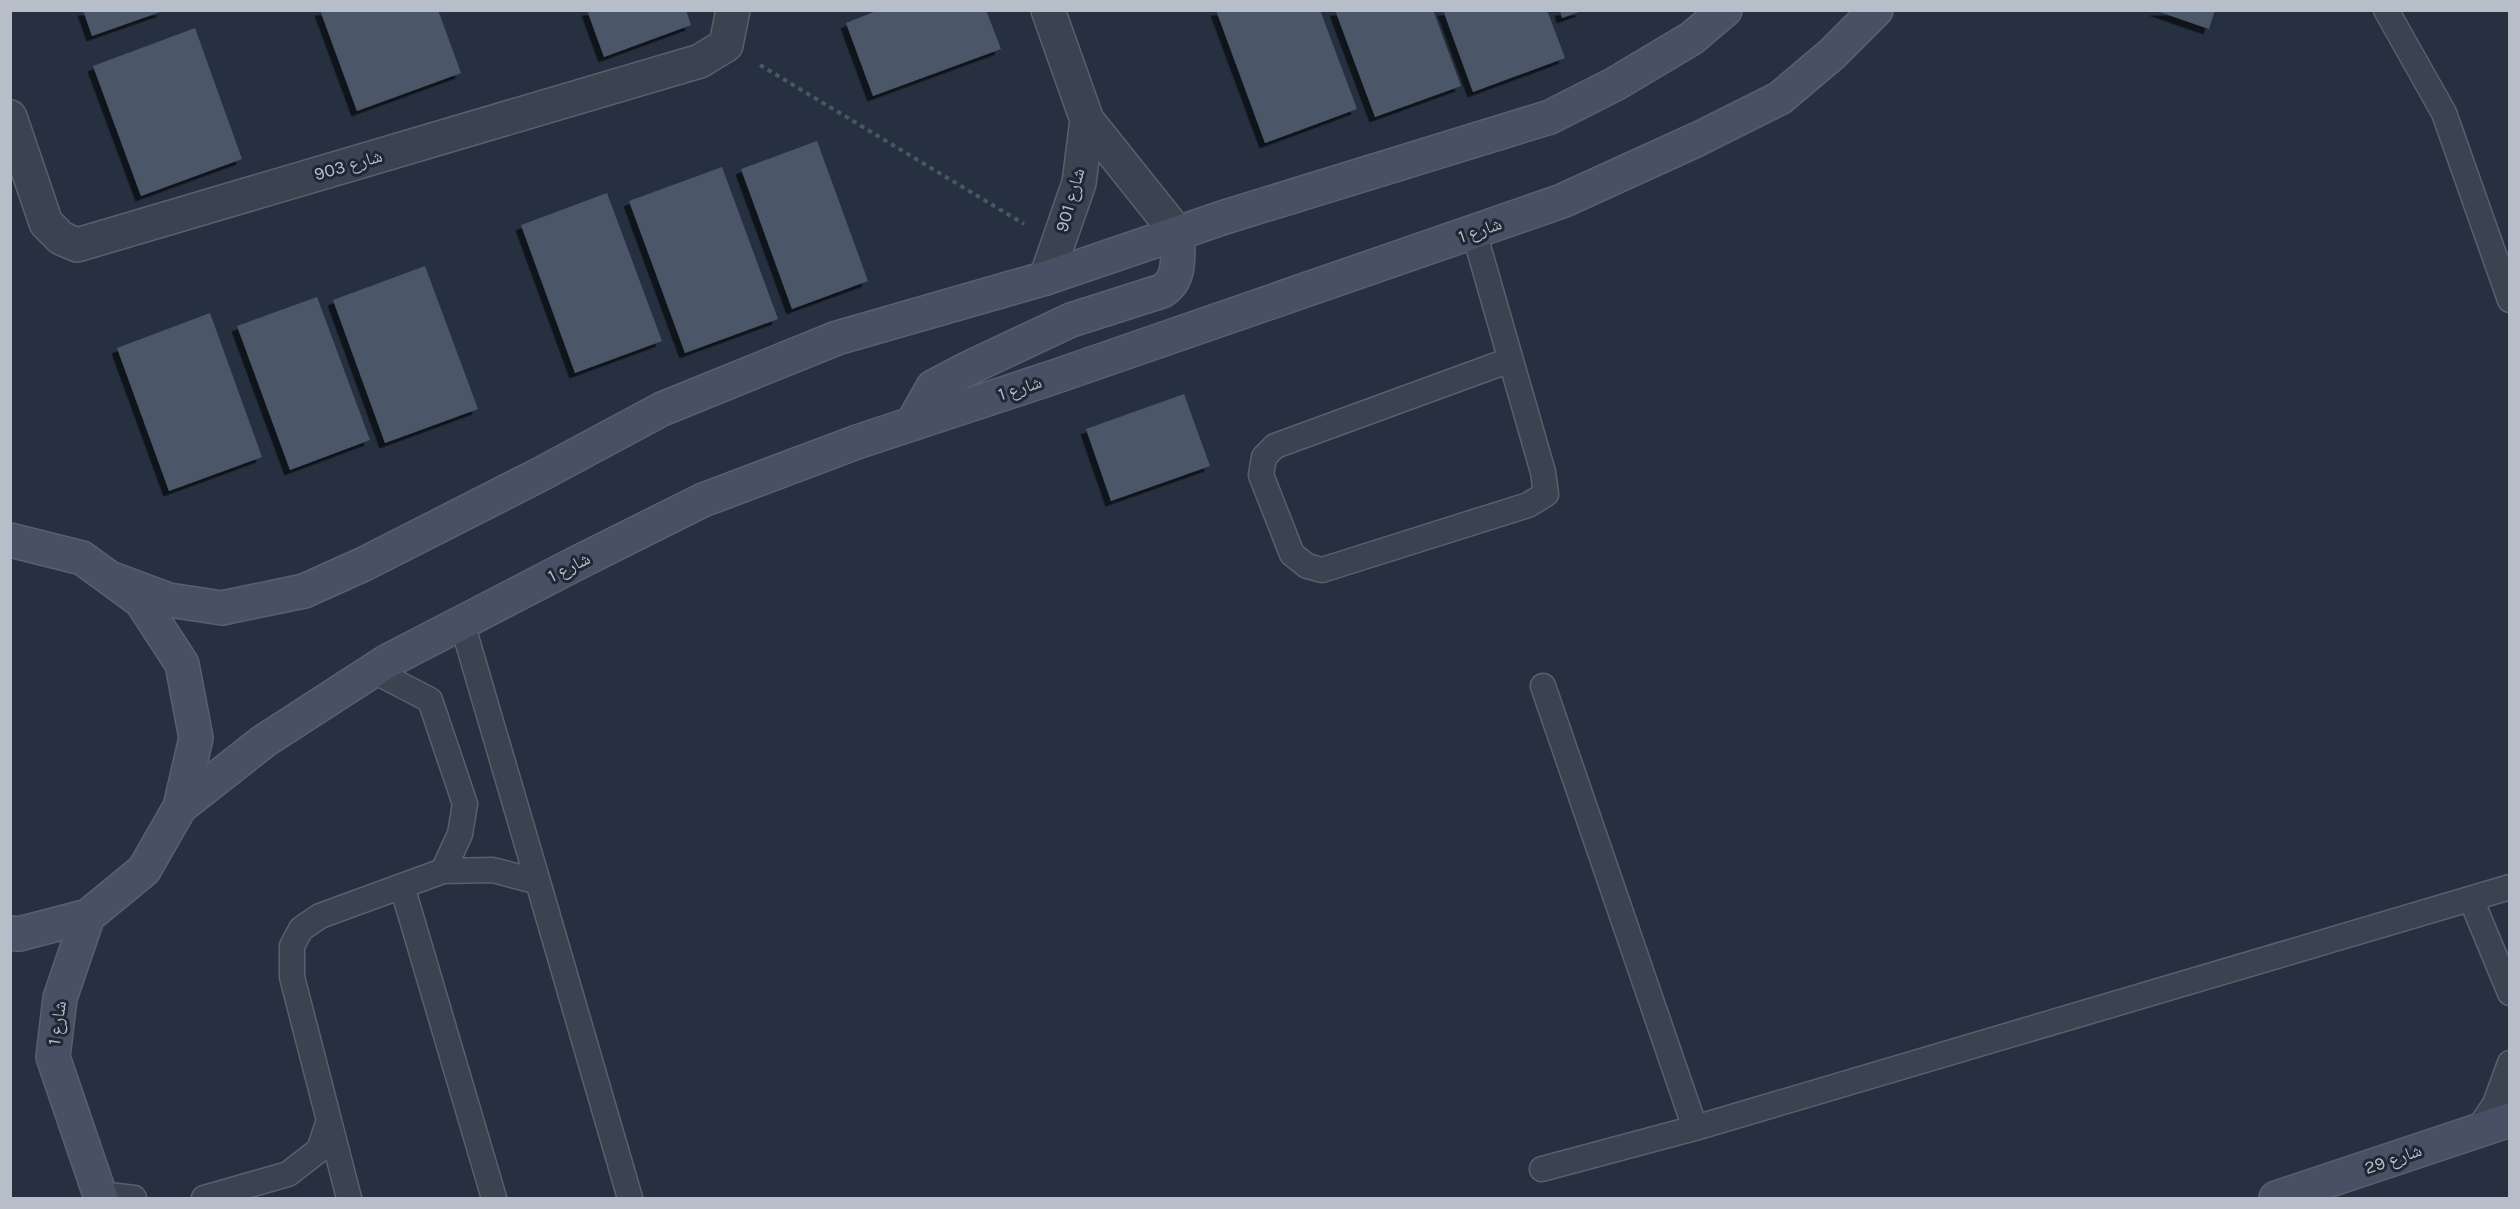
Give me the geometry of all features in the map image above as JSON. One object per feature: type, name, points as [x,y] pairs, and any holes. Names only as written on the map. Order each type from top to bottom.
[{"type":"street","points":[[726,45],[733,10]]},
{"type":"street","name":"شارع 901","points":[[1048,10],[1087,120],[1178,234]]},
{"type":"street","points":[[110,578],[169,600],[222,608],[304,591],[364,564],[662,409],[837,338],[1046,278],[1225,217],[1550,117],[1615,84],[1692,38],[1725,10]]},
{"type":"street","name":"شارع 1","points":[[180,807],[264,741],[372,670],[703,500],[857,442],[1562,201],[1698,139],[1780,98],[1832,54],[1876,10]]},
{"type":"street","name":"شارع 903","points":[[10,117],[46,223],[61,238],[77,244],[700,61],[726,45]]},
{"type":"street","name":"شارع 901","points":[[1046,278],[1079,183],[1087,120]]},
{"type":"street","points":[[912,424],[933,387],[1071,320],[1162,291],[1170,286],[1176,279],[1178,234]]},
{"type":"street","points":[[10,540],[82,558],[141,601],[182,664],[196,738],[180,807],[144,870],[88,916],[19,934],[10,933]]},
{"type":"street","name":"شارع 1","points":[[88,916],[60,998],[52,1057],[100,1196]]},
{"type":"street","name":"شارع 29","points":[[2276,1198],[2510,1120]]},
{"type":"lane","points":[[2386,10],[2444,112],[2510,300]]},
{"type":"lane","points":[[1474,232],[1543,472],[1546,494],[1528,505],[1322,570],[1307,566],[1292,554],[1262,475],[1264,457],[1275,446],[1510,360]]},
{"type":"lane","points":[[462,623],[630,1198]]},
{"type":"lane","points":[[372,670],[430,700],[465,804],[460,834],[443,871]]},
{"type":"lane","points":[[1543,686],[1695,1128]]},
{"type":"lane","points":[[349,1198],[328,1124],[292,977],[292,946],[301,929],[320,916],[443,871],[493,870],[538,882]]},
{"type":"lane","points":[[1542,1169],[1695,1128],[2490,893],[2510,874]]},
{"type":"lane","points":[[402,886],[494,1198]]},
{"type":"lane","points":[[2490,893],[2510,993]]},
{"type":"lane","points":[[2477,1131],[2495,1104],[2510,1063]]},
{"type":"lane","points":[[204,1198],[288,1174],[319,1150],[328,1124]]},
{"type":"lane","points":[[100,1196],[134,1198]]},
{"type":"path","points":[[726,45],[1058,244]]},
{"type":"building","points":[[83,10],[163,10],[163,11],[92,36]]},
{"type":"building","points":[[320,10],[438,10],[461,73],[357,111]]},
{"type":"building","points":[[587,10],[686,10],[691,25],[604,57]]},
{"type":"building","points":[[879,10],[986,10],[1001,49],[873,96],[846,23]]},
{"type":"building","points":[[1216,10],[1320,10],[1357,109],[1265,143]]},
{"type":"building","points":[[1335,10],[1433,10],[1461,86],[1375,117]]},
{"type":"building","points":[[1443,10],[1547,10],[1565,58],[1473,92]]},
{"type":"building","points":[[1560,10],[1582,10],[1582,11],[1562,18]]},
{"type":"building","points":[[2154,10],[2215,10],[2209,29]]},
{"type":"building","points":[[195,28],[242,159],[141,196],[93,66]]},
{"type":"building","points":[[817,141],[868,281],[792,309],[741,169]]},
{"type":"building","points":[[722,167],[778,319],[685,353],[629,201]]},
{"type":"building","points":[[607,193],[662,341],[575,373],[521,225]]},
{"type":"building","points":[[425,266],[478,409],[385,443],[333,300]]},
{"type":"building","points":[[317,297],[370,440],[290,470],[237,326]]},
{"type":"building","points":[[210,313],[262,457],[169,491],[117,348]]},
{"type":"building","points":[[1184,394],[1210,466],[1111,501],[1086,429]]}]
